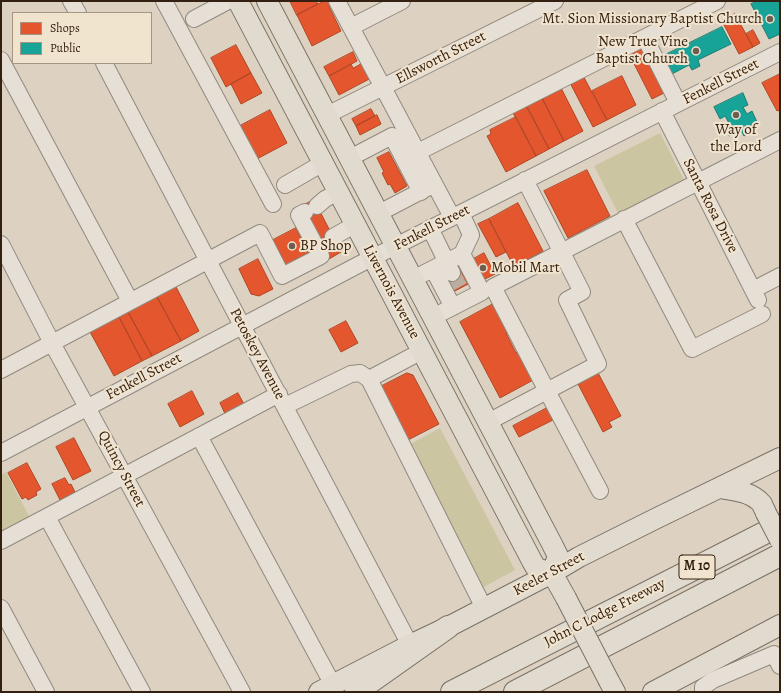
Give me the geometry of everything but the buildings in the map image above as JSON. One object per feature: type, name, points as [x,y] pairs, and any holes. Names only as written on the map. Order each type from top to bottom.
[{"type":"highway","name":"John C Lodge Freeway","points":[[452,692],[773,519]]},
{"type":"highway","name":"John C Lodge Freeway","points":[[515,692],[780,555]]},
{"type":"highway","points":[[356,692],[448,627]]},
{"type":"main road","name":"Livernois Avenue","points":[[238,1],[536,568],[552,573],[558,556],[267,1]]},
{"type":"main road","points":[[256,1],[296,76],[326,112]]},
{"type":"main road","points":[[394,298],[423,333],[486,454],[492,459],[504,454]]},
{"type":"main road","name":"Keeler Street","points":[[326,688],[448,627],[552,573],[579,557],[780,458]]},
{"type":"main road","points":[[720,488],[746,493],[761,503],[773,519],[780,540]]},
{"type":"main road","points":[[552,573],[612,686]]},
{"type":"main road","points":[[653,692],[780,625]]},
{"type":"street","points":[[71,1],[77,12]]},
{"type":"street","points":[[164,1],[273,204]]},
{"type":"street","points":[[194,19],[228,1]]},
{"type":"street","points":[[337,1],[435,184],[471,235],[462,254],[444,268],[413,279]]},
{"type":"street","points":[[351,27],[402,1]]},
{"type":"street","name":"Ellsworth Street","points":[[326,112],[383,87],[555,1]]},
{"type":"street","points":[[418,152],[717,1]]},
{"type":"street","points":[[645,38],[678,103]]},
{"type":"street","name":"Fenkell Street","points":[[1,452],[373,257],[780,52]]},
{"type":"street","points":[[1,60],[130,301]]},
{"type":"street","name":"Petoskey Avenue","points":[[105,64],[410,645]]},
{"type":"street","name":"Santa Rosa Drive","points":[[662,112],[758,301]]},
{"type":"street","points":[[350,158],[392,136],[421,192]]},
{"type":"street","points":[[600,491],[493,287],[780,140]]},
{"type":"street","points":[[285,185],[323,163]]},
{"type":"street","points":[[488,422],[598,364],[567,300],[582,292],[525,180]]},
{"type":"street","points":[[379,213],[435,184]]},
{"type":"street","points":[[1,370],[260,233],[282,276],[321,256],[323,242],[299,215],[338,192]]},
{"type":"street","points":[[624,219],[692,349],[758,301],[780,276]]},
{"type":"street","points":[[323,242],[356,224]]},
{"type":"street","points":[[430,228],[444,268],[460,299]]},
{"type":"street","name":"Quincy Street","points":[[1,244],[52,343],[242,692]]},
{"type":"street","points":[[433,318],[460,299],[482,292],[462,254]]},
{"type":"street","points":[[302,266],[314,288]]},
{"type":"street","points":[[369,379],[422,351]]},
{"type":"street","points":[[1,541],[199,436],[282,400],[351,374],[360,373],[369,379],[484,608]]},
{"type":"street","points":[[199,436],[326,688]]},
{"type":"street","points":[[47,517],[142,692]]},
{"type":"street","points":[[1,608],[46,692]]},
{"type":"street","points":[[703,692],[703,687],[713,680],[777,660]]},
{"type":"shaded area","points":[[660,133],[685,182],[619,215],[594,166]]},
{"type":"shaded area","points":[[440,428],[515,570],[480,589],[405,447]]},
{"type":"shaded area","points":[[6,472],[30,518],[1,534],[1,475]]},
{"type":"tunnel","points":[[452,273],[460,288]]},
{"type":"place","name":"Mt. Sion Missionary Baptist Church","points":[[770,19]]},
{"type":"place","name":"New True Vine Baptist Church","points":[[696,51]]},
{"type":"place","name":"Way of the Lord","points":[[736,115]]},
{"type":"place","name":"BP Shop","points":[[292,246]]},
{"type":"place","name":"Mobil Mart","points":[[483,268]]}]
